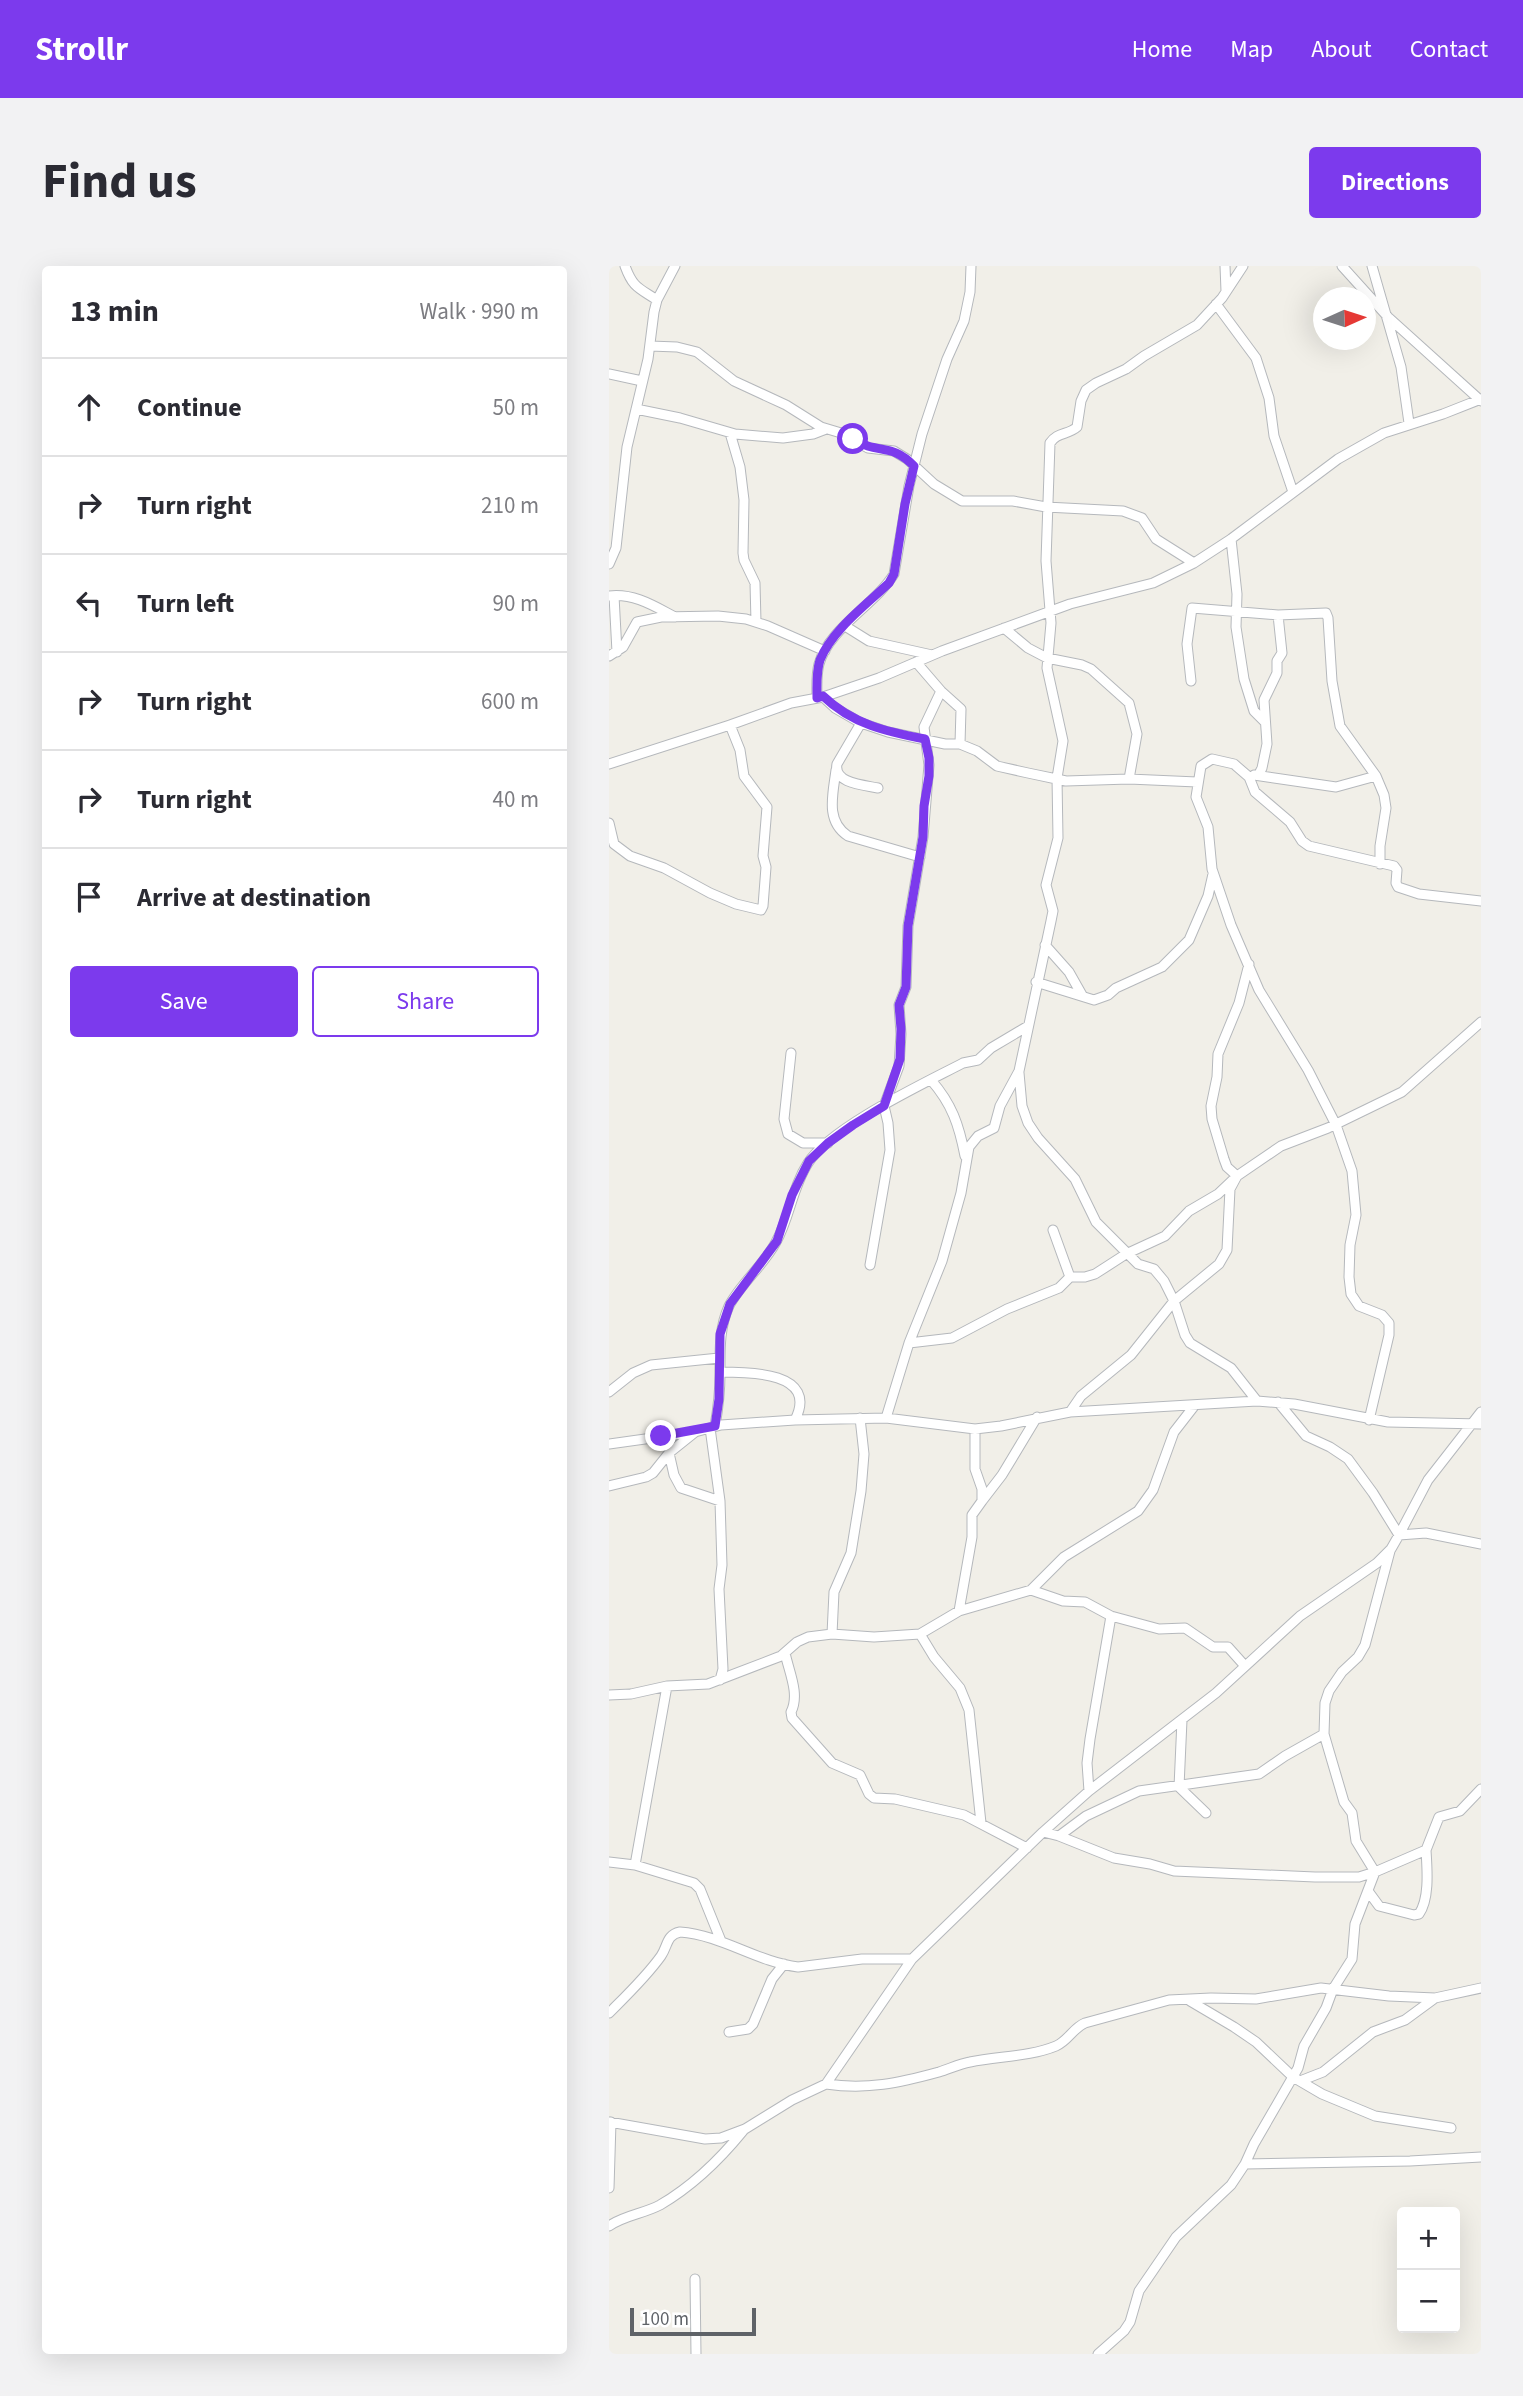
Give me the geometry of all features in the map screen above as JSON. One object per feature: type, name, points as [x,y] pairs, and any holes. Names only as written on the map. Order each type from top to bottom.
[{"type":"street","points":[[625,266],[634,285],[657,300]]},
{"type":"street","points":[[609,564],[616,548],[627,447],[650,346],[657,300],[675,266]]},
{"type":"street","points":[[820,697],[820,662],[825,651],[845,626],[889,583],[894,574],[914,466],[947,359],[964,321],[970,292],[971,266]]},
{"type":"street","points":[[1226,266],[1226,291]]},
{"type":"street","points":[[1243,266],[1197,325],[1086,390],[1081,401],[1077,427],[1056,435],[1050,443],[1046,507],[1046,585],[1051,612],[1047,658],[1049,683],[1063,741],[1057,778],[1058,838],[1046,885],[1053,911],[1019,1071],[1022,1106],[1028,1123],[1075,1179],[1096,1222],[1138,1264],[1154,1269],[1164,1281],[1174,1301],[1190,1343],[1219,1358],[1231,1368],[1257,1401]]},
{"type":"street","points":[[609,764],[790,703],[820,697],[1070,604],[1153,583],[1194,563],[1231,539],[1338,459],[1384,433],[1480,400],[1388,317],[1342,266]]},
{"type":"street","points":[[1372,266],[1401,367],[1409,423]]},
{"type":"street","points":[[1216,304],[1256,358],[1269,398],[1274,436],[1293,492]]},
{"type":"street","points":[[650,346],[677,347],[697,352],[734,381],[782,403],[826,429],[848,436],[868,448],[894,451],[934,484],[962,501],[1013,501],[1046,507],[1135,514],[1142,519],[1156,539],[1194,563]]},
{"type":"street","points":[[609,373],[642,381]]},
{"type":"street","points":[[636,409],[680,418],[730,433],[783,438],[814,434],[826,429]]},
{"type":"street","points":[[730,433],[743,484],[743,553],[755,583],[756,622]]},
{"type":"street","points":[[1231,539],[1236,627],[1244,679],[1254,711],[1264,721]]},
{"type":"street","points":[[613,654],[611,596],[629,596],[645,601],[677,618]]},
{"type":"street","points":[[1191,681],[1187,644],[1192,608],[1277,615],[1326,613],[1332,681],[1340,726],[1375,776],[1384,794],[1386,808],[1380,864]]},
{"type":"street","points":[[1277,615],[1282,653],[1277,661],[1277,673],[1266,694],[1264,721],[1267,744],[1262,768],[1254,776],[1255,792],[1290,822],[1302,841],[1309,846],[1394,866],[1398,870],[1398,887],[1419,894],[1481,901]]},
{"type":"street","points":[[613,654],[623,647],[637,622],[650,618],[729,617],[756,622],[825,651]]},
{"type":"street","points":[[845,626],[869,640],[932,655]]},
{"type":"street","points":[[1004,628],[1028,648],[1047,658],[1086,666],[1129,704],[1137,734],[1129,779]]},
{"type":"street","points":[[916,662],[961,709],[960,744]]},
{"type":"street","points":[[870,1265],[890,1150],[884,1106],[900,1059],[899,1005],[906,987],[908,926],[920,857],[929,776],[924,727],[927,715],[941,691]]},
{"type":"street","points":[[820,697],[861,723],[888,732],[945,744],[960,744],[977,751],[996,765],[1066,780],[1197,782]]},
{"type":"street","points":[[861,723],[837,764],[832,811],[840,831],[848,836],[920,857]]},
{"type":"street","points":[[609,823],[614,844],[630,856],[664,868],[727,901],[761,909],[766,867],[763,856],[767,807],[744,776],[740,750],[730,725]]},
{"type":"street","points":[[1369,1420],[1389,1335],[1389,1323],[1382,1315],[1359,1306],[1351,1294],[1350,1245],[1356,1215],[1352,1171],[1336,1125],[1308,1070],[1259,990],[1231,925],[1213,872],[1208,827],[1196,797],[1201,766],[1212,759],[1234,764],[1254,776],[1336,787],[1375,776]]},
{"type":"street","points":[[836,770],[839,776],[877,788]]},
{"type":"street","points":[[1036,982],[1087,998],[1099,999],[1166,964],[1189,940],[1209,896],[1213,872]]},
{"type":"street","points":[[1045,945],[1069,972],[1082,995]]},
{"type":"street","points":[[1237,1176],[1227,1167],[1224,1159],[1212,1119],[1211,1106],[1218,1054],[1239,1003],[1249,964]]},
{"type":"street","points":[[909,1343],[952,1338],[1007,1309],[1059,1288],[1070,1277],[1095,1274],[1126,1254],[1165,1236],[1189,1211],[1218,1194],[1237,1176],[1281,1146],[1336,1125],[1402,1092],[1481,1022]]},
{"type":"street","points":[[720,1680],[723,1665],[719,1589],[722,1565],[720,1501],[713,1427],[720,1371],[720,1334],[730,1304],[777,1241],[792,1195],[809,1161],[828,1143],[884,1106],[963,1063],[978,1060],[991,1048],[1027,1026]]},
{"type":"street","points":[[791,1053],[784,1119],[788,1133],[793,1139],[803,1143],[828,1143]]},
{"type":"street","points":[[886,1418],[909,1343],[946,1250],[961,1193],[969,1147],[975,1138],[994,1128],[1000,1106],[1019,1071]]},
{"type":"street","points":[[931,1080],[948,1100],[966,1158]]},
{"type":"street","points":[[1070,1412],[1081,1396],[1131,1355],[1174,1301],[1219,1264],[1227,1250],[1230,1189],[1237,1176]]},
{"type":"street","points":[[1053,1230],[1070,1277]]},
{"type":"street","points":[[609,1392],[633,1373],[651,1365],[719,1358]]},
{"type":"street","points":[[720,1371],[756,1373],[791,1383],[799,1395],[801,1407],[795,1420]]},
{"type":"street","points":[[609,1444],[713,1427],[795,1420],[886,1418],[975,1429],[1070,1412],[1257,1401],[1277,1402],[1369,1420],[1481,1424]]},
{"type":"street","points":[[1277,1402],[1306,1436],[1348,1459],[1399,1535]]},
{"type":"street","points":[[609,1695],[631,1694],[667,1686],[708,1684],[785,1653],[802,1639],[832,1634],[874,1637],[920,1634],[959,1611],[1031,1590],[1064,1557],[1138,1511],[1153,1490],[1174,1432],[1195,1405]]},
{"type":"street","points":[[1375,1872],[1356,1841],[1352,1813],[1344,1802],[1324,1734],[1327,1698],[1342,1672],[1362,1651],[1391,1549],[1428,1480],[1481,1412]]},
{"type":"street","points":[[832,1634],[834,1592],[851,1553],[861,1491],[864,1454],[860,1418]]},
{"type":"street","points":[[959,1611],[972,1537],[972,1515],[1003,1475],[1037,1418]]},
{"type":"street","points":[[975,1429],[975,1469],[982,1489],[982,1501]]},
{"type":"street","points":[[609,1486],[653,1473],[670,1453],[695,1432]]},
{"type":"street","points":[[670,1453],[674,1475],[681,1488],[720,1501]]},
{"type":"street","points":[[1399,1535],[1426,1534],[1481,1544]]},
{"type":"street","points":[[609,2188],[610,2122],[705,2139],[721,2138],[745,2129],[792,2100],[826,2084],[912,1959],[1043,1832],[1089,1791],[1182,1720],[1300,1616],[1372,1567],[1391,1549]]},
{"type":"street","points":[[1031,1590],[1063,1601],[1085,1602],[1111,1616],[1159,1629],[1185,1628],[1213,1647],[1228,1647],[1245,1666]]},
{"type":"street","points":[[1089,1791],[1087,1763],[1106,1633],[1111,1616]]},
{"type":"street","points":[[920,1634],[934,1657],[960,1688],[969,1710],[981,1823]]},
{"type":"street","points":[[785,1653],[795,1694],[792,1718],[832,1763],[860,1775],[869,1794],[874,1798],[895,1799],[964,1815],[1027,1848]]},
{"type":"street","points":[[635,1864],[667,1686]]},
{"type":"street","points":[[1182,1720],[1179,1787],[1206,1813]]},
{"type":"street","points":[[1059,1836],[1086,1816],[1133,1794],[1259,1774],[1324,1734]]},
{"type":"street","points":[[1368,1891],[1379,1906],[1419,1914],[1425,1892],[1426,1850],[1439,1817],[1459,1811],[1481,1789]]},
{"type":"street","points":[[1043,1832],[1114,1858],[1174,1871],[1359,1877],[1426,1850]]},
{"type":"street","points":[[609,1862],[635,1864],[694,1883],[700,1889],[721,1941]]},
{"type":"street","points":[[1098,2354],[1124,2331],[1130,2322],[1139,2291],[1176,2236],[1231,2185],[1296,2079],[1304,2046],[1326,2008],[1333,1989],[1352,1959],[1355,1924],[1375,1872]]},
{"type":"street","points":[[609,2013],[633,1990],[662,1954],[667,1940],[674,1933],[689,1932],[721,1941],[755,1956],[798,1967],[862,1959],[912,1959]]},
{"type":"street","points":[[729,2032],[748,2029],[753,2024],[772,1979],[784,1964]]},
{"type":"street","points":[[826,2084],[852,2088],[882,2086],[968,2062],[1045,2050],[1063,2042],[1085,2023],[1169,2000],[1256,1999],[1299,1991],[1333,1989],[1435,1998],[1481,1989]]},
{"type":"street","points":[[1296,2079],[1324,2072],[1373,2032],[1397,2024],[1435,1998]]},
{"type":"street","points":[[1185,1999],[1199,2005],[1255,2042],[1296,2079],[1332,2098],[1375,2116],[1451,2128]]},
{"type":"street","points":[[609,2226],[671,2198],[728,2149],[745,2129]]},
{"type":"street","points":[[1245,2164],[1481,2157]]},
{"type":"street","points":[[695,2279],[696,2354]]},
{"type":"route","points":[[661,1436],[695,1432],[715,1426],[719,1399],[720,1334],[730,1304],[777,1241],[792,1195],[809,1161],[828,1143],[884,1106],[899,1066],[899,1005],[906,987],[908,926],[923,837],[929,776],[925,739],[888,732],[861,723],[835,708],[823,696],[817,698],[817,677],[822,657],[840,631],[889,583],[894,574],[914,466],[894,451],[871,449],[853,439]]}]
